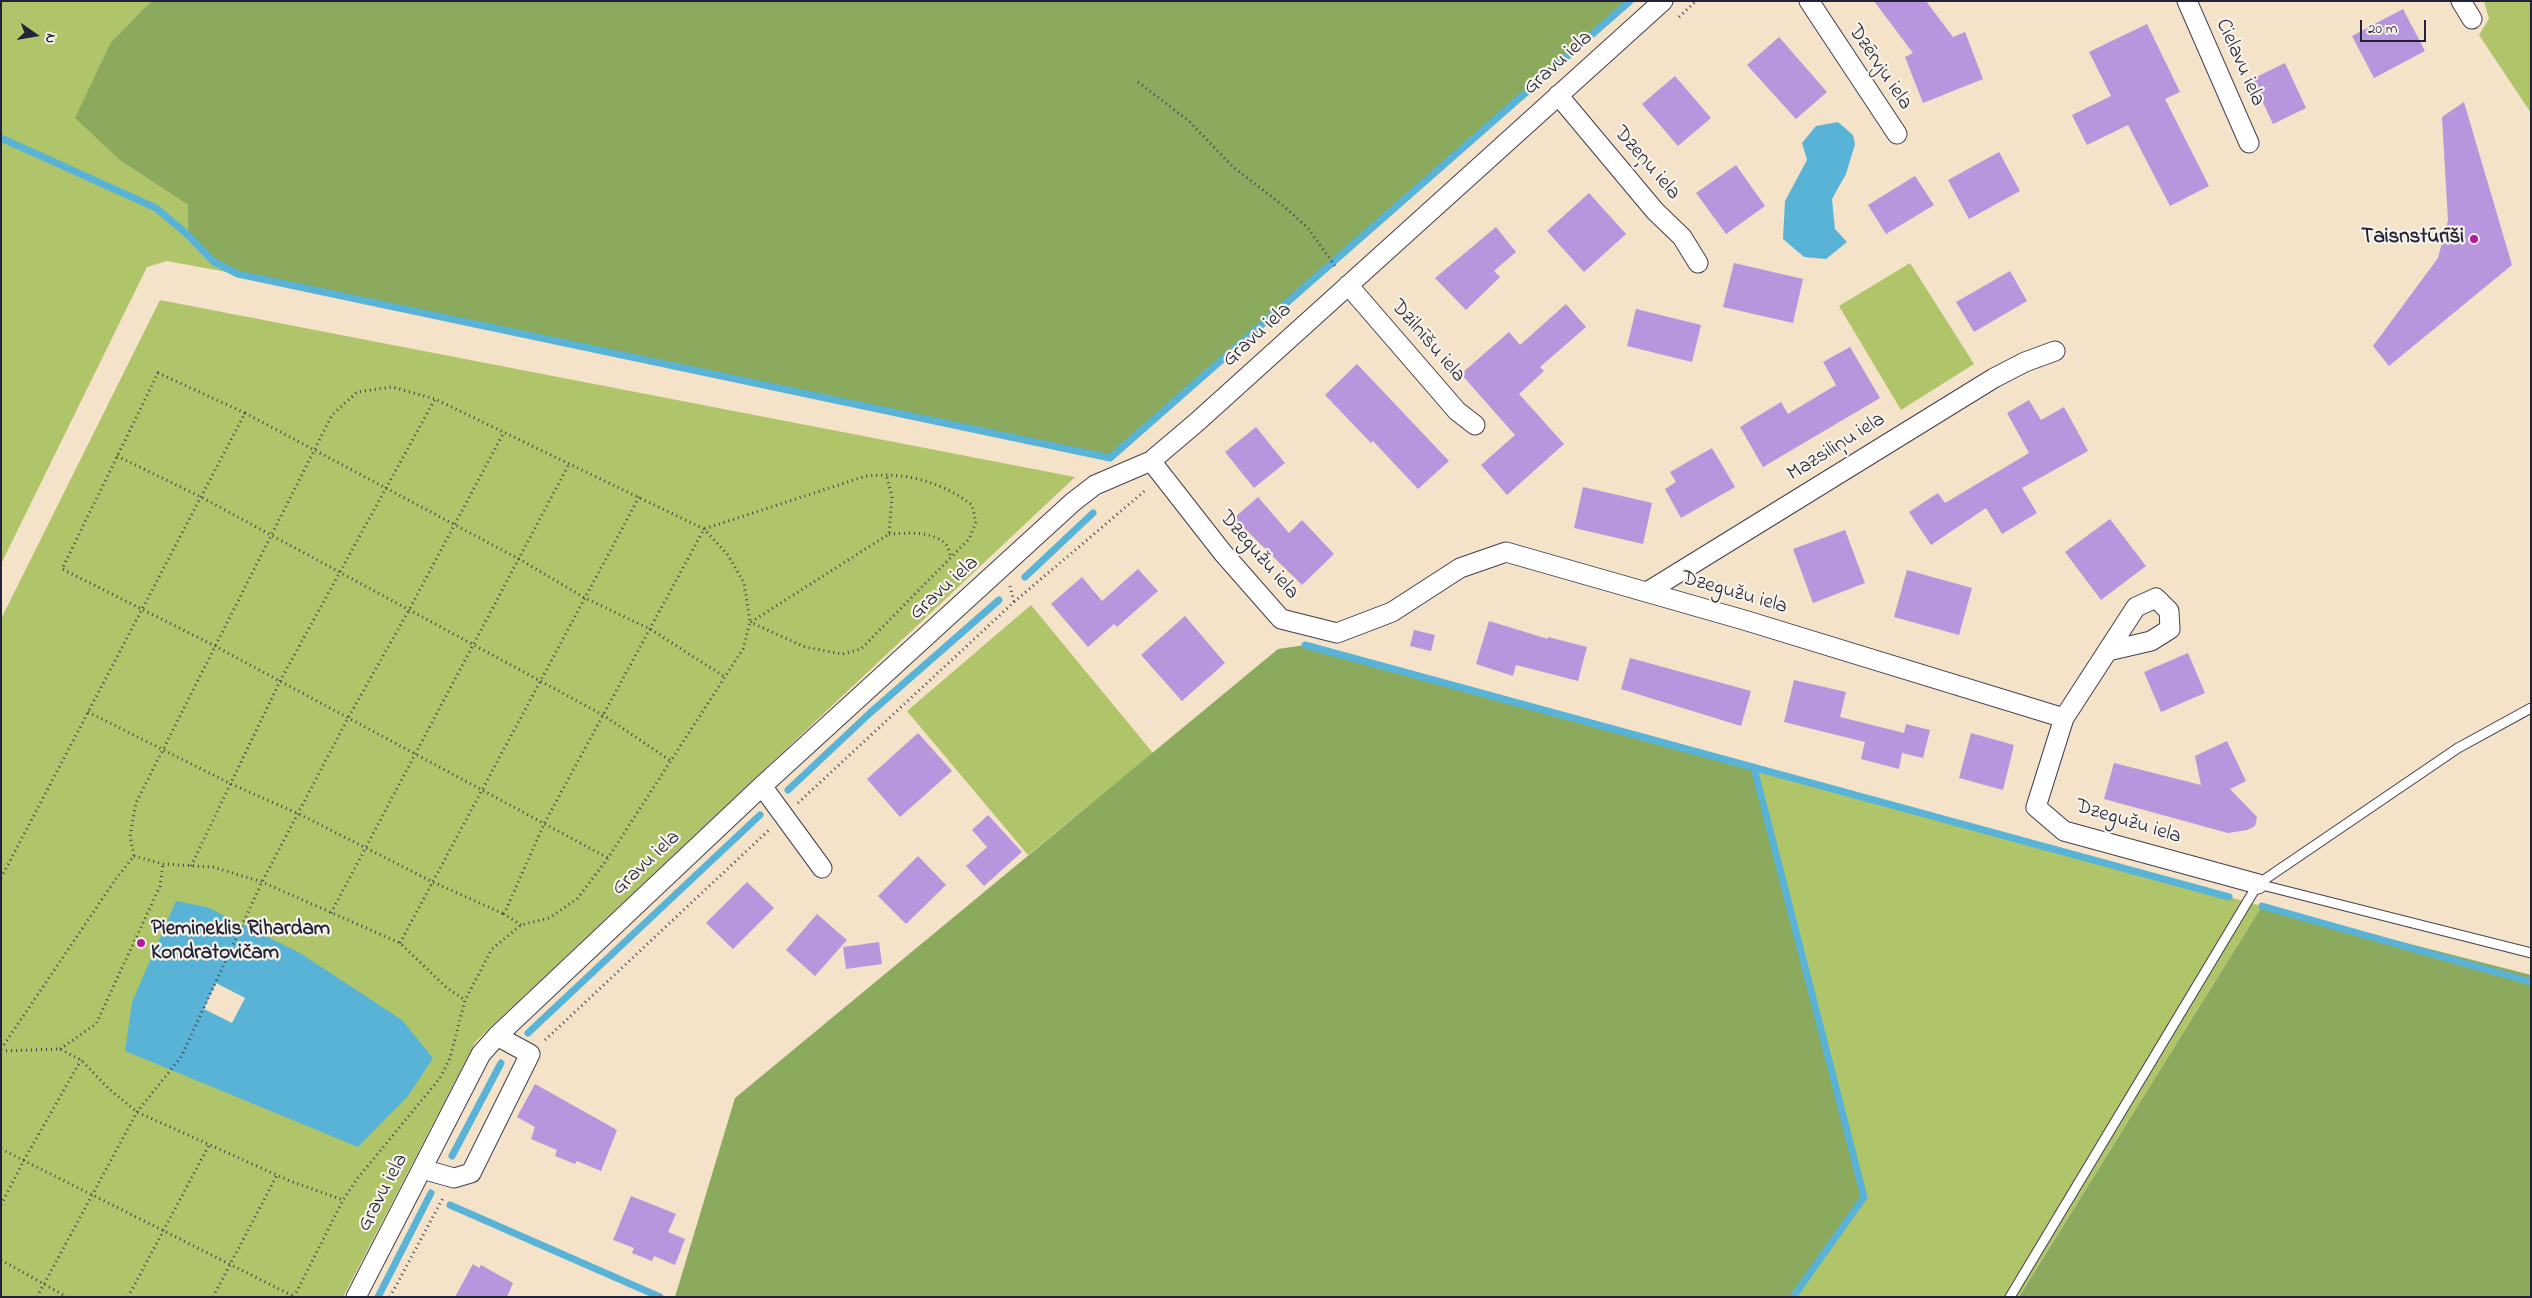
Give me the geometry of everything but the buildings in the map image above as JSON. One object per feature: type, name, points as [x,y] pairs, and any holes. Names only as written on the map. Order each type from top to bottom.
[{"type":"street","name":"Gravu iela","points":[[356,1297],[481,1054],[497,1036],[762,786],[1074,502],[1095,485],[1151,460],[1197,422],[1663,1]]},
{"type":"street","name":"Dzērvju iela","points":[[1808,1],[1896,134]]},
{"type":"street","name":"Cielavu iela","points":[[2187,1],[2249,143]]},
{"type":"street","points":[[2461,1],[2472,19]]},
{"type":"street","name":"Dzeņu iela","points":[[1558,95],[1655,211],[1682,237],[1698,263]]},
{"type":"street","name":"Dzilnīšu iela","points":[[1348,285],[1457,412],[1475,425]]},
{"type":"street","name":"Mazsiliņu iela","points":[[1647,592],[1994,378],[2025,362],[2055,351]]},
{"type":"street","name":"Dzegužu iela","points":[[1151,460],[1223,553],[1281,619],[1337,633],[1392,612],[1460,568],[1506,552],[1647,592],[2064,718],[2036,807],[2064,831],[2258,884]]},
{"type":"street","points":[[2064,718],[2108,651]]},
{"type":"street","points":[[762,786],[822,868]]},
{"type":"street","points":[[422,1169],[454,1178],[471,1173],[530,1054],[497,1036]]},
{"type":"lane","points":[[2010,1297],[2258,884],[2458,748],[2531,708]]},
{"type":"lane","points":[[2258,884],[2531,953]]},
{"type":"path","points":[[1674,21],[1696,1]]},
{"type":"path","points":[[1138,82],[1189,121],[1233,167],[1281,204],[1308,228],[1348,285]]},
{"type":"path","points":[[608,858],[215,646],[62,569],[158,373],[244,413],[519,559],[585,598],[650,629],[725,677]]},
{"type":"path","points":[[1,1050],[115,880],[134,856],[130,836],[136,803],[332,415],[357,392],[392,387],[435,399],[704,529],[728,555],[744,583],[750,622],[743,649],[608,858],[577,899],[548,918],[521,925],[492,948],[465,1000],[450,1058],[440,1078],[357,1179],[343,1200],[295,1297],[1,1149]]},
{"type":"path","points":[[191,866],[280,682],[435,399]]},
{"type":"path","points":[[1,878],[244,413]]},
{"type":"path","points":[[37,1297],[137,1112],[181,1057],[262,882],[348,718],[409,610],[504,432]]},
{"type":"path","points":[[117,456],[201,497],[603,714],[671,762]]},
{"type":"path","points":[[332,913],[569,464]]},
{"type":"path","points":[[886,474],[892,496],[892,519],[889,534]]},
{"type":"path","points":[[504,914],[544,824],[704,529],[866,476],[886,474],[923,479],[953,491],[972,505],[976,522],[969,539],[861,649],[842,654],[805,647],[750,622]]},
{"type":"path","points":[[530,1054],[1014,602],[1163,476]]},
{"type":"path","points":[[400,943],[639,497]]},
{"type":"path","points":[[750,622],[889,534],[913,533],[935,537],[947,546],[951,558]]},
{"type":"path","points":[[88,712],[230,784],[299,814],[433,882],[504,914],[521,925]]},
{"type":"path","points":[[134,856],[163,864],[213,867],[262,882],[400,943],[447,988],[465,1000]]},
{"type":"path","points":[[60,1049],[96,1024],[160,886],[163,864]]},
{"type":"path","points":[[1,1050],[60,1049],[81,1060],[109,1089],[137,1112],[277,1176],[343,1200]]},
{"type":"path","points":[[1,1205],[24,1160],[81,1060]]},
{"type":"path","points":[[128,1297],[209,1145]]},
{"type":"path","points":[[214,1297],[277,1176]]},
{"type":"path","points":[[390,1297],[454,1178]]},
{"type":"path","points":[[1,1260],[67,1297]]},
{"type":"green space","points":[[1,1],[151,1],[111,42],[121,161],[188,205],[214,262],[238,274],[167,261],[147,267],[1,564]]},
{"type":"green space","points":[[151,1],[1630,1],[1110,458],[238,274],[214,262],[188,235],[188,205],[121,161],[75,118],[111,42]]},
{"type":"green space","points":[[2484,1],[2531,1],[2531,113],[2479,35],[2489,19]]},
{"type":"green space","points":[[1910,263],[1974,364],[1901,410],[1839,306]]},
{"type":"green space","points":[[160,300],[1075,477],[476,1041],[343,1297],[1,1297],[1,619]]},
{"type":"green space","points":[[1031,605],[1153,753],[1028,855],[907,711]]},
{"type":"green space","points":[[1305,645],[1754,768],[1864,1197],[1793,1297],[675,1297],[735,1098],[1278,649]]},
{"type":"green space","points":[[1754,768],[2262,906],[2019,1297],[1793,1297],[1864,1197]]},
{"type":"green space","points":[[2262,906],[2531,975],[2531,1297],[2019,1297]]},
{"type":"water","points":[[1838,122],[1853,135],[1855,144],[1846,174],[1832,199],[1835,229],[1847,242],[1826,259],[1804,257],[1783,239],[1785,201],[1807,160],[1802,143],[1816,126]]},
{"type":"water","points":[[176,901],[207,907],[300,953],[402,1020],[433,1058],[408,1096],[358,1147],[125,1051],[132,1002]]},
{"type":"pier","points":[[216,983],[245,998],[232,1023],[204,1009]]},
{"type":"waterway","points":[[1,138],[156,208],[188,235],[214,262],[238,274],[1110,458],[1630,1]]},
{"type":"waterway","points":[[1025,577],[1093,513]]},
{"type":"waterway","points":[[788,790],[870,713],[999,600]]},
{"type":"waterway","points":[[1305,645],[2229,897]]},
{"type":"waterway","points":[[1754,768],[1864,1197],[1793,1297]]},
{"type":"waterway","points":[[528,1033],[760,815]]},
{"type":"waterway","points":[[2262,906],[2531,982]]},
{"type":"waterway","points":[[452,1156],[501,1063]]},
{"type":"waterway","points":[[378,1297],[431,1193]]},
{"type":"waterway","points":[[450,1205],[660,1297]]},
{"type":"place","name":"Taisnstūrīši","points":[[2474,239]]},
{"type":"place","name":"Piemineklis Rihardam Kondratovičam","points":[[141,943]]}]
